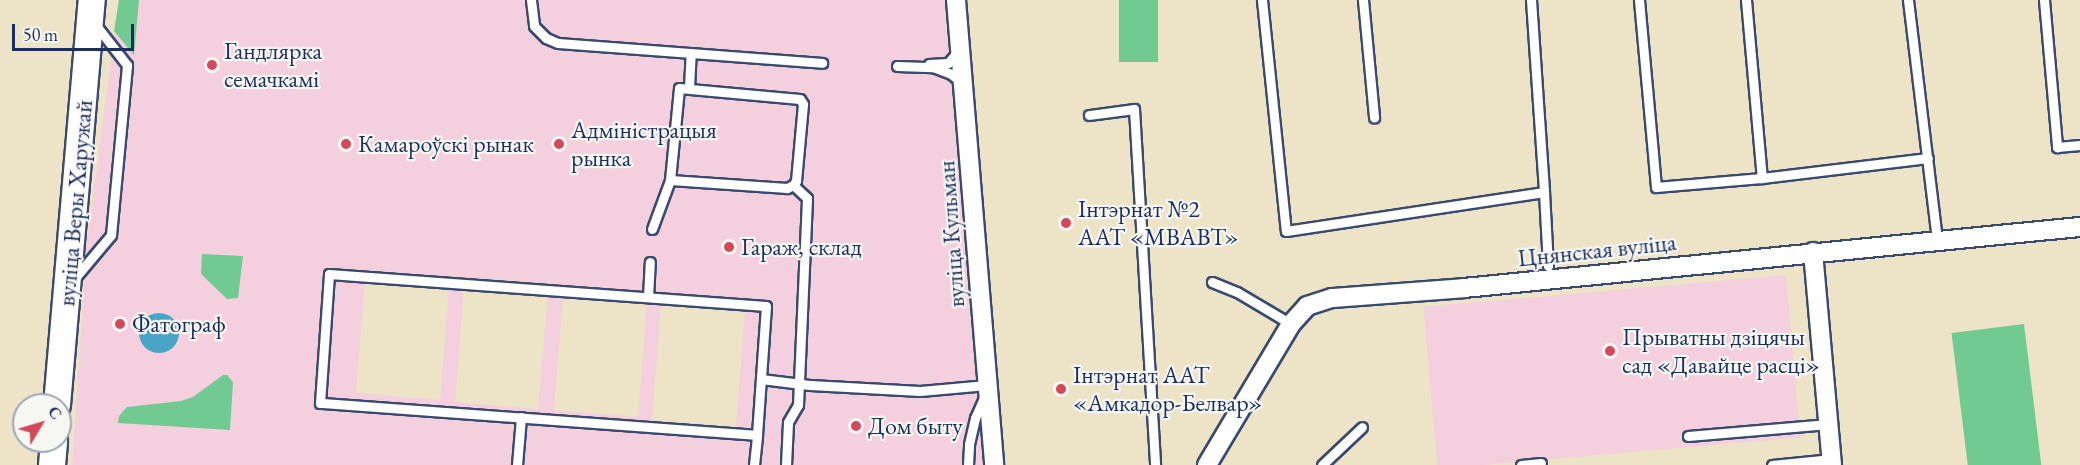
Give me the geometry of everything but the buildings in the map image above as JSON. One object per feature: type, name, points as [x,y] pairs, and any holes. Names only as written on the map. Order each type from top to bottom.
[{"type":"main road","name":"вуліца Веры Харужай","points":[[58,393],[92,9]]},
{"type":"street","name":"вуліца Кульман","points":[[956,0],[962,48],[994,465]]},
{"type":"street","name":"Цнянская вуліца","points":[[1208,465],[1291,324],[1307,306],[1332,298],[1464,288],[2080,227]]},
{"type":"street","points":[[1813,252],[1832,462]]},
{"type":"lane","points":[[531,0],[534,26],[546,38],[558,43],[822,63]]},
{"type":"lane","points":[[1262,0],[1286,231],[1544,192]]},
{"type":"lane","points":[[1363,0],[1374,117]]},
{"type":"lane","points":[[1531,0],[1548,266]]},
{"type":"lane","points":[[1639,0],[1656,187],[1762,178],[1928,158]]},
{"type":"lane","points":[[1746,0],[1762,178]]},
{"type":"lane","points":[[1908,0],[1937,241]]},
{"type":"lane","points":[[2044,0],[2057,147],[2080,144]]},
{"type":"lane","points":[[68,286],[111,235],[127,65],[92,9]]},
{"type":"lane","points":[[962,48],[948,63],[897,64],[933,67],[951,74],[964,85]]},
{"type":"lane","points":[[690,87],[691,53]]},
{"type":"lane","points":[[652,230],[670,180],[679,88],[690,87],[800,99],[803,104],[796,181],[793,185],[787,188],[670,180]]},
{"type":"lane","points":[[1089,115],[1134,109],[1155,465]]},
{"type":"lane","points":[[786,465],[788,422],[798,405],[807,198],[793,185]]},
{"type":"lane","points":[[648,297],[650,262]]},
{"type":"lane","points":[[754,465],[757,435],[766,306],[329,274],[320,403],[757,435]]},
{"type":"lane","points":[[1212,282],[1237,292],[1291,324]]},
{"type":"lane","points":[[761,379],[920,391],[987,388],[975,418],[969,444],[968,465]]},
{"type":"lane","points":[[517,465],[521,417]]},
{"type":"lane","points":[[1688,436],[1828,424]]},
{"type":"lane","points":[[1322,465],[1362,427]]},
{"type":"lane","points":[[1772,465],[1832,462]]},
{"type":"lane","points":[[1521,465],[1541,463]]},
{"type":"shaded area","points":[[119,0],[948,0],[959,112],[983,465],[72,465],[87,243]],"holes":[[[365,278],[449,286],[440,400],[356,393]],[[464,287],[548,294],[538,409],[455,402]],[[563,296],[647,302],[638,417],[554,410]],[[661,305],[745,312],[736,427],[652,420]]]},
{"type":"shaded area","name":"Прыватны дзіцячы сад «Давайце расці»","points":[[1786,275],[1800,437],[1485,465],[1437,465],[1423,307]]},
{"type":"green space","points":[[119,0],[139,0],[134,55],[114,31]]},
{"type":"green space","points":[[1119,0],[1158,0],[1158,62],[1119,62]]},
{"type":"green space","points":[[202,254],[243,256],[238,298],[227,299],[201,274]]},
{"type":"green space","points":[[2024,324],[2041,465],[1968,465],[1952,333]]},
{"type":"green space","points":[[223,375],[227,375],[233,382],[230,430],[118,423],[119,416],[127,407],[181,401],[193,397]]},
{"type":"water","points":[[159,313],[173,319],[179,333],[173,347],[159,353],[145,347],[139,333],[145,319]]},
{"type":"place","name":"Гандлярка семачкамі","points":[[212,65]]},
{"type":"place","name":"Камароўскі рынак","points":[[346,144]]},
{"type":"place","name":"Адміністрацыя рынка","points":[[559,144]]},
{"type":"place","name":"Інтэрнат №2 ААТ «МВАВТ»","points":[[1066,223]]},
{"type":"place","name":"Гараж, склад","points":[[729,247]]},
{"type":"place","name":"Фатограф","points":[[120,324]]},
{"type":"place","name":"Прыватны дзіцячы сад «Давайце расці»","points":[[1610,351]]},
{"type":"place","name":"Інтэрнат ААТ «Амкадор-Белвар»","points":[[1061,389]]},
{"type":"place","name":"Дом быту","points":[[856,426]]}]
